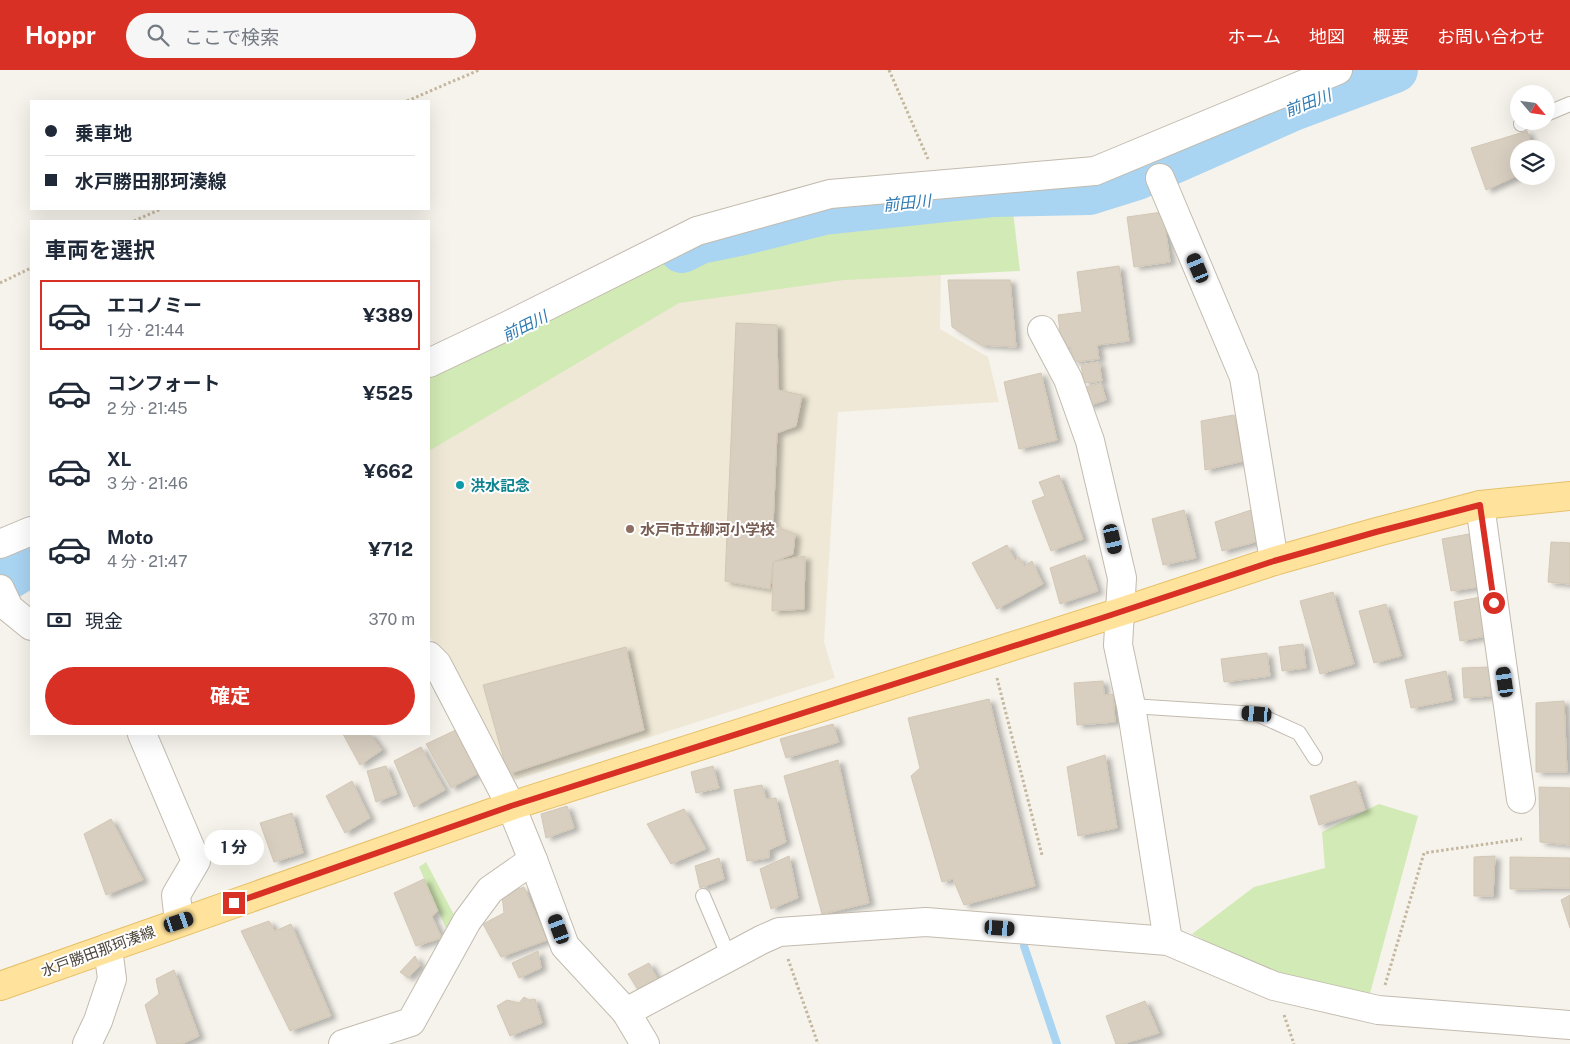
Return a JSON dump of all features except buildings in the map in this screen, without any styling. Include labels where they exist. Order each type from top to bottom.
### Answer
[{"type":"main road","name":"水戸勝田那珂湊線","points":[[0,986],[511,806],[990,654],[1274,561],[1480,505],[1570,496]]},
{"type":"street","points":[[430,363],[518,321],[697,231],[830,194],[1095,171],[1338,70]]},
{"type":"street","points":[[1160,178],[1244,377],[1274,561]]},
{"type":"street","points":[[1042,330],[1068,379],[1090,442],[1122,578],[1118,644],[1131,706],[1168,941]]},
{"type":"street","points":[[1480,505],[1521,799]]},
{"type":"street","points":[[0,544],[30,531]]},
{"type":"street","points":[[3,602],[30,625]]},
{"type":"street","points":[[430,657],[437,664],[511,806],[565,946],[626,1012],[645,1044]]},
{"type":"street","points":[[142,735],[196,861],[176,896],[179,922]]},
{"type":"street","points":[[343,1044],[414,1033],[452,946],[467,921],[490,890],[533,860]]},
{"type":"street","points":[[626,1012],[779,932],[926,922],[1168,941],[1274,986],[1378,1010],[1570,1025]]},
{"type":"street","points":[[87,1044],[98,1021],[112,979],[108,948]]},
{"type":"lane","points":[[1555,110],[1570,104]]},
{"type":"lane","points":[[1131,706],[1257,714],[1299,734],[1315,758]]},
{"type":"lane","points":[[703,896],[729,957]]},
{"type":"path","points":[[409,100],[478,70]]},
{"type":"path","points":[[888,70],[940,185]]},
{"type":"path","points":[[136,220],[159,210]]},
{"type":"path","points":[[0,283],[30,268]]},
{"type":"path","points":[[990,654],[1042,855]]},
{"type":"path","points":[[1378,1010],[1424,853],[1522,839]]},
{"type":"path","points":[[779,932],[818,1044]]},
{"type":"shaded area","name":"水戸市立柳河小学校","points":[[941,267],[940,329],[988,357],[999,402],[838,412],[824,642],[835,678],[512,781],[430,637],[430,422],[732,277]]},
{"type":"green space","points":[[1011,194],[1020,271],[844,280],[679,303],[430,450],[430,376],[700,241]]},
{"type":"green space","points":[[1379,804],[1418,816],[1369,997],[1278,977],[1192,934],[1254,887],[1325,868],[1322,832]]},
{"type":"green space","points":[[426,862],[453,913],[462,919],[448,933],[419,867]]},
{"type":"waterway","name":"前田川","points":[[682,250],[700,241],[824,212],[994,194],[1089,192],[1137,177],[1293,108],[1395,70]]},
{"type":"waterway","name":"前田川","points":[[0,582],[30,564]]},
{"type":"waterway","points":[[1024,946],[1057,1044]]},
{"type":"place","name":"洪水記念","points":[[460,485]]},
{"type":"place","name":"水戸市立柳河小学校","points":[[630,529]]},
{"type":"route","points":[[234,903],[511,806],[1102,618],[1274,561],[1480,505],[1494,603]]}]
